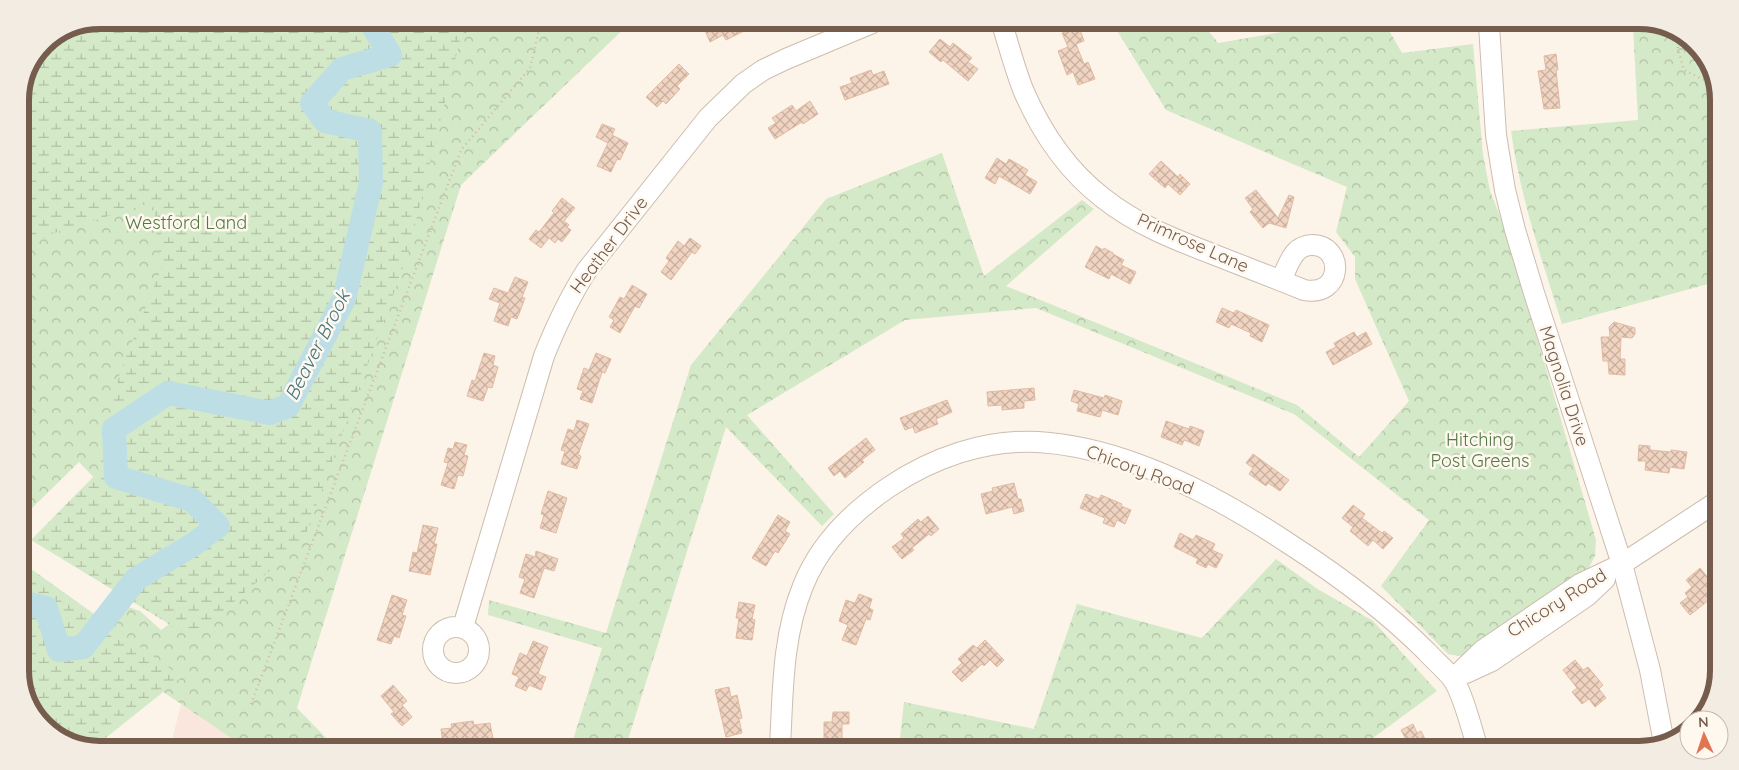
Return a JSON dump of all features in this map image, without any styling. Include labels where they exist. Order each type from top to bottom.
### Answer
[{"type":"street","name":"Heather Drive","points":[[463,627],[544,356],[556,326],[587,270],[708,118],[743,84],[763,70],[858,29]]},
{"type":"street","name":"Primrose Lane","points":[[1004,29],[1024,91],[1032,109],[1060,154],[1104,199],[1143,224],[1187,244],[1282,281]]},
{"type":"street","name":"Magnolia Drive","points":[[1489,29],[1496,135],[1505,190],[1534,293],[1622,564],[1650,670],[1663,737]]},
{"type":"street","name":"Chicory Road","points":[[780,741],[785,667],[794,612],[814,562],[830,540],[849,518],[874,497],[903,478],[942,459],[968,450],[1003,443],[1046,443],[1073,446],[1109,455],[1180,482],[1212,497],[1283,539],[1372,602],[1410,636],[1453,679],[1475,741]]},
{"type":"street","name":"Chicory Road","points":[[1453,679],[1492,661],[1587,596],[1622,564],[1710,506]]},
{"type":"path","points":[[251,704],[461,150],[530,68],[539,29]]},
{"type":"path","points":[[1677,39],[1684,70],[1708,82]]},
{"type":"shaded area","points":[[181,704],[236,741],[172,741]]},
{"type":"green space","name":"Westford Land","points":[[100,29],[624,29],[461,185],[297,708],[329,741],[236,741],[94,645],[126,606],[140,611],[161,630],[168,625],[157,594],[104,488],[79,462],[29,511],[29,95],[34,73],[41,60],[60,41],[86,30]]},
{"type":"green space","name":"Westford Land","points":[[100,29],[469,29],[460,40],[408,254],[303,542],[192,638],[31,540],[98,472],[120,372],[161,269],[153,202],[48,235],[29,249],[29,95],[34,73],[41,60],[60,41],[73,34],[86,30]]},
{"type":"green space","name":"Hitching Post Greens","points":[[1116,29],[1207,29],[1218,43],[1299,29],[1388,29],[1402,53],[1473,44],[1483,155],[1490,191],[1506,231],[1596,540],[1595,556],[1585,575],[1465,657],[1448,654],[1381,586],[1429,520],[1294,414],[1036,308],[905,320],[747,415],[834,514],[822,526],[726,427],[628,741],[573,741],[602,648],[488,615],[489,600],[606,633],[691,365],[826,199],[942,153],[984,276],[1082,200],[1094,209],[1006,286],[1297,405],[1359,457],[1409,401],[1355,279],[1355,257],[1336,232],[1347,187],[1166,110]]},
{"type":"green space","points":[[1633,29],[1653,30],[1675,38],[1696,57],[1701,64],[1709,86],[1710,287],[1708,284],[1562,324],[1526,204],[1511,131],[1638,120]]},
{"type":"green space","points":[[1276,559],[1316,588],[1373,621],[1437,691],[1369,741],[900,741],[904,702],[1034,729],[1077,604],[1202,638]]},
{"type":"green space","points":[[29,567],[182,677],[102,741],[86,740],[73,736],[57,727],[38,706],[30,684]]},
{"type":"building","points":[[704,29],[748,29],[726,40],[723,35],[710,42]]},
{"type":"building","points":[[1080,29],[1084,41],[1076,44],[1084,64],[1088,62],[1095,79],[1078,85],[1073,72],[1067,75],[1058,51],[1068,47],[1062,33]]},
{"type":"building","points":[[940,39],[950,47],[953,43],[972,58],[968,62],[978,69],[968,81],[943,60],[941,62],[929,52]]},
{"type":"building","points":[[1556,54],[1560,108],[1544,109],[1538,71],[1546,70],[1544,56]]},
{"type":"building","points":[[679,64],[689,74],[677,86],[680,89],[666,104],[663,101],[657,107],[646,97]]},
{"type":"building","points":[[871,70],[873,75],[884,71],[889,84],[845,100],[840,87],[852,83],[850,78]]},
{"type":"building","points":[[810,101],[818,114],[775,139],[768,128],[776,123],[772,118],[792,105],[796,111]]},
{"type":"building","points":[[602,124],[615,129],[612,135],[628,143],[620,160],[617,159],[611,172],[597,166],[608,143],[596,137]]},
{"type":"building","points":[[997,158],[1006,164],[1009,159],[1028,170],[1025,175],[1037,182],[1030,194],[999,176],[995,184],[985,178]]},
{"type":"building","points":[[1161,161],[1178,177],[1180,174],[1190,184],[1180,195],[1168,184],[1165,188],[1149,174]]},
{"type":"building","points":[[1256,190],[1278,218],[1289,195],[1294,197],[1286,228],[1269,223],[1263,228],[1250,212],[1253,209],[1245,198]]},
{"type":"building","points":[[562,198],[575,208],[564,221],[571,230],[562,242],[558,239],[555,243],[549,238],[541,248],[529,239],[536,230],[539,232],[554,213],[552,211]]},
{"type":"building","points":[[690,238],[701,246],[695,254],[692,252],[671,280],[661,272],[669,261],[666,258],[678,241],[684,246]]},
{"type":"building","points":[[1096,246],[1103,250],[1104,248],[1124,260],[1121,265],[1136,272],[1130,284],[1111,274],[1109,279],[1085,267]]},
{"type":"building","points":[[515,277],[528,282],[522,297],[525,298],[517,319],[511,317],[508,326],[494,321],[500,303],[489,299],[494,288],[508,293]]},
{"type":"building","points":[[632,285],[647,294],[639,308],[635,306],[620,333],[610,327],[614,320],[609,317],[620,297],[624,299]]},
{"type":"building","points":[[1222,308],[1234,313],[1236,310],[1269,325],[1262,342],[1250,336],[1251,333],[1231,324],[1229,328],[1216,322]]},
{"type":"building","points":[[1614,322],[1635,328],[1635,334],[1632,338],[1621,337],[1620,359],[1625,359],[1625,375],[1609,374],[1608,361],[1603,361],[1601,337],[1610,337],[1609,327]]},
{"type":"building","points":[[1354,332],[1357,337],[1366,332],[1372,344],[1333,365],[1326,352],[1336,347],[1334,343]]},
{"type":"building","points":[[484,353],[495,356],[493,365],[498,367],[492,388],[488,387],[483,401],[467,396],[472,380],[475,381]]},
{"type":"building","points":[[596,353],[611,359],[605,373],[602,372],[592,403],[580,399],[583,391],[577,389],[584,368],[589,370]]},
{"type":"building","points":[[1034,388],[1035,400],[1024,401],[1024,408],[1002,410],[1002,405],[988,406],[987,392]]},
{"type":"building","points":[[1074,390],[1104,398],[1105,395],[1122,401],[1118,415],[1102,410],[1100,417],[1077,411],[1079,404],[1071,401]]},
{"type":"building","points":[[947,400],[952,412],[936,419],[938,424],[915,433],[913,427],[905,430],[900,418]]},
{"type":"building","points":[[577,420],[589,424],[578,455],[581,456],[577,469],[561,464],[565,451],[561,450],[568,429],[574,431]]},
{"type":"building","points":[[1166,421],[1189,429],[1190,426],[1204,431],[1199,446],[1184,440],[1182,445],[1161,437]]},
{"type":"building","points":[[866,438],[875,450],[862,460],[864,462],[845,478],[840,471],[834,476],[828,468]]},
{"type":"building","points":[[455,442],[467,445],[464,455],[468,456],[463,476],[458,475],[454,489],[441,485],[448,463],[444,462],[448,448],[453,449]]},
{"type":"building","points":[[1639,445],[1650,446],[1650,450],[1687,452],[1684,469],[1670,467],[1669,473],[1645,470],[1646,461],[1638,461]]},
{"type":"building","points":[[1253,454],[1289,480],[1280,491],[1268,483],[1266,486],[1249,474],[1253,468],[1246,463]]},
{"type":"building","points":[[1014,483],[1018,499],[1021,499],[1024,511],[1014,514],[1012,507],[986,514],[981,494],[993,491],[992,488]]},
{"type":"building","points":[[548,491],[567,498],[556,533],[540,528],[544,515],[541,514]]},
{"type":"building","points":[[1086,494],[1099,499],[1101,495],[1131,510],[1125,524],[1117,520],[1114,527],[1103,523],[1105,518],[1080,508]]},
{"type":"building","points":[[1353,505],[1365,514],[1362,518],[1382,533],[1384,531],[1393,538],[1383,549],[1373,540],[1368,546],[1350,531],[1353,527],[1342,518]]},
{"type":"building","points":[[778,515],[790,522],[785,531],[790,534],[778,553],[775,551],[766,566],[752,558]]},
{"type":"building","points":[[928,516],[939,529],[931,536],[929,534],[912,548],[914,550],[902,559],[892,547],[904,538],[901,534],[918,519],[921,522]]},
{"type":"building","points":[[423,525],[438,528],[434,544],[437,544],[430,575],[409,571],[413,552],[417,553]]},
{"type":"building","points":[[1180,533],[1193,540],[1196,535],[1215,544],[1212,550],[1223,555],[1216,568],[1208,564],[1206,568],[1196,563],[1198,559],[1174,547]]},
{"type":"building","points":[[536,551],[558,559],[554,571],[544,568],[534,598],[520,593],[525,579],[519,577],[526,554],[535,557]]},
{"type":"building","points":[[1700,568],[1710,580],[1710,599],[1690,615],[1680,603],[1688,597],[1685,593],[1692,587],[1686,580]]},
{"type":"building","points":[[859,594],[872,599],[869,608],[873,610],[870,620],[866,619],[856,645],[842,640],[848,625],[839,621],[846,600],[855,603]]},
{"type":"building","points":[[392,595],[407,600],[402,615],[406,616],[399,638],[394,636],[391,644],[377,640]]},
{"type":"building","points":[[739,602],[755,605],[752,619],[755,620],[752,640],[736,638],[739,618],[736,618]]},
{"type":"building","points":[[985,640],[1004,660],[997,667],[990,660],[984,666],[982,664],[962,682],[952,672],[962,663],[958,659],[973,645],[977,648]]},
{"type":"building","points":[[533,641],[548,647],[538,674],[546,677],[541,690],[529,685],[526,691],[515,686],[519,677],[512,674],[520,653],[527,656]]},
{"type":"building","points":[[1575,660],[1583,670],[1588,667],[1603,685],[1599,689],[1606,698],[1595,707],[1589,699],[1582,704],[1572,692],[1577,688],[1563,670]]},
{"type":"building","points":[[393,685],[407,701],[402,705],[412,717],[402,726],[391,714],[394,712],[381,696]]},
{"type":"building","points":[[729,687],[731,697],[737,695],[742,718],[739,719],[742,733],[726,737],[715,690]]},
{"type":"building","points":[[833,712],[849,712],[849,724],[842,724],[842,741],[824,741],[824,722],[832,722]]},
{"type":"building","points":[[473,721],[474,725],[490,723],[493,739],[479,740],[479,738],[442,741],[441,729],[452,728],[451,724]]},
{"type":"building","points":[[1413,724],[1417,733],[1421,731],[1426,741],[1407,741],[1401,730]]},
{"type":"waterway","name":"Beaver Brook","points":[[29,604],[46,608],[59,650],[83,647],[136,579],[194,544],[218,526],[192,500],[116,477],[114,429],[168,393],[270,413],[288,406],[344,299],[371,183],[370,131],[325,121],[312,103],[342,69],[390,55],[375,29]]}]
